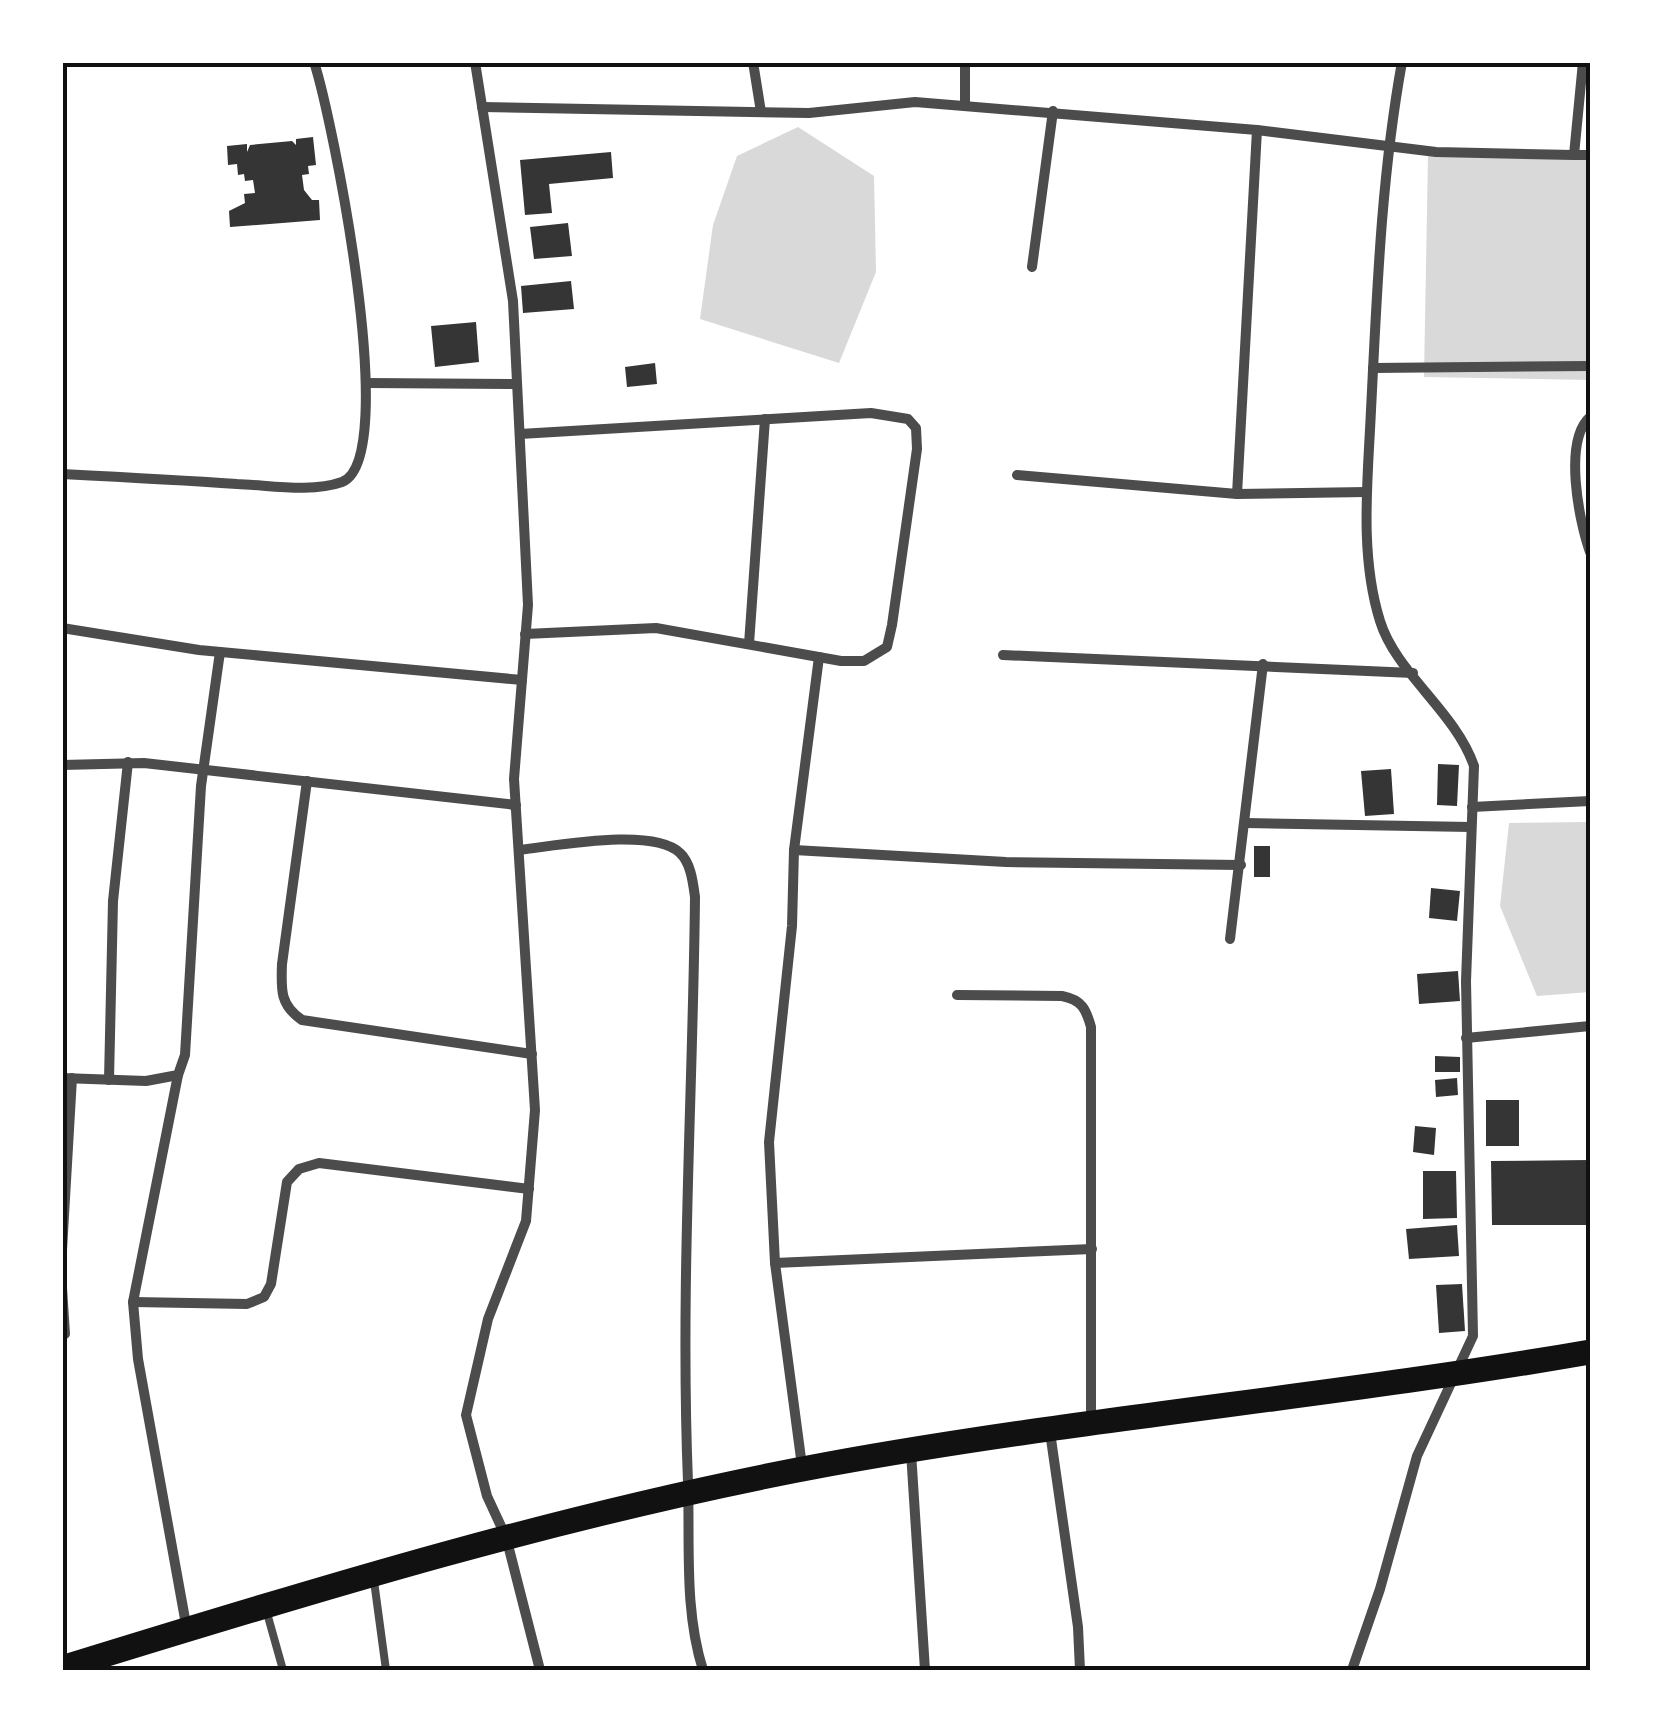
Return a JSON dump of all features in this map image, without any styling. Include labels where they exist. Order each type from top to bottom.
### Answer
[{"type":"main road","points":[[62,1668],[109,1662],[187,1631],[506,1537],[688,1493],[911,1451],[1590,1352]]},
{"type":"street","points":[[62,474],[298,487],[342,482],[355,474],[361,458],[366,382],[336,154],[314,62]]},
{"type":"street","points":[[475,62],[513,301],[525,634],[516,805],[536,1110],[526,1221],[488,1319],[466,1415],[487,1496],[506,1537],[540,1670]]},
{"type":"street","points":[[753,62],[762,112]]},
{"type":"street","points":[[965,62],[965,104]]},
{"type":"street","points":[[1352,1670],[1380,1589],[1417,1456],[1473,1336],[1466,1038],[1474,766],[1464,736],[1412,673],[1380,624],[1366,492],[1387,144],[1402,62]]},
{"type":"street","points":[[1574,155],[1583,62]]},
{"type":"street","points":[[482,108],[809,113],[915,102],[965,104],[1257,130],[1436,152],[1590,155]]},
{"type":"street","points":[[1032,267],[1053,111]]},
{"type":"street","points":[[1238,494],[1257,130]]},
{"type":"street","points":[[1373,368],[1590,366]]},
{"type":"street","points":[[366,382],[517,384]]},
{"type":"street","points":[[520,434],[871,413],[908,419],[916,428],[917,449],[886,647],[864,661],[819,657],[656,628],[525,634]]},
{"type":"street","points":[[1590,416],[1578,439],[1576,496],[1590,552]]},
{"type":"street","points":[[749,644],[766,420]]},
{"type":"street","points":[[1017,475],[1238,494],[1366,492]]},
{"type":"street","points":[[62,628],[220,652],[522,680]]},
{"type":"street","points":[[187,1631],[138,1360],[133,1302],[185,1055],[203,769],[220,652]]},
{"type":"street","points":[[1003,655],[1412,673]]},
{"type":"street","points":[[802,1470],[775,1263],[769,1142],[792,926],[794,850],[819,657]]},
{"type":"street","points":[[1230,939],[1263,664]]},
{"type":"street","points":[[62,766],[128,762],[516,805]]},
{"type":"street","points":[[109,1080],[113,901],[128,762]]},
{"type":"street","points":[[306,781],[282,964],[281,991],[286,1009],[302,1020],[532,1054]]},
{"type":"street","points":[[1472,807],[1590,800]]},
{"type":"street","points":[[1246,824],[1471,826]]},
{"type":"street","points":[[519,850],[614,840],[661,842],[682,854],[692,876],[696,897],[691,1190],[682,1336],[689,1596],[703,1670]]},
{"type":"street","points":[[794,850],[1006,862],[1241,864]]},
{"type":"street","points":[[957,995],[1062,996],[1076,999],[1086,1009],[1091,1027],[1091,1425]]},
{"type":"street","points":[[1466,1038],[1590,1026]]},
{"type":"street","points":[[62,1250],[67,1078],[146,1082],[178,1075]]},
{"type":"street","points":[[133,1302],[247,1304],[264,1298],[271,1284],[287,1182],[299,1169],[319,1163],[528,1189]]},
{"type":"street","points":[[775,1263],[1092,1250]]},
{"type":"street","points":[[62,1288],[64,1334]]},
{"type":"street","points":[[1049,1431],[1078,1626],[1080,1670]]},
{"type":"street","points":[[911,1451],[925,1670]]},
{"type":"lane","points":[[374,1576],[386,1670]]},
{"type":"lane","points":[[266,1608],[282,1670]]},
{"type":"shaded area","points":[[798,127],[874,176],[876,272],[839,363],[700,319],[713,225],[737,156]]},
{"type":"shaded area","points":[[1428,156],[1590,159],[1590,380],[1424,377]]},
{"type":"shaded area","points":[[1590,822],[1590,992],[1537,996],[1500,906],[1509,823]]},
{"type":"building","points":[[313,137],[316,165],[308,166],[309,174],[302,175],[304,190],[312,200],[319,200],[320,220],[230,227],[229,211],[245,203],[244,194],[255,193],[253,180],[245,181],[244,174],[238,175],[237,164],[228,165],[227,146],[247,144],[247,152],[250,145],[292,141],[296,145],[296,139]]},
{"type":"building","points":[[611,152],[613,178],[549,184],[552,213],[525,215],[520,160]]},
{"type":"building","points":[[568,223],[572,256],[534,259],[530,227]]},
{"type":"building","points":[[571,281],[574,309],[523,313],[521,286]]},
{"type":"building","points":[[476,322],[479,362],[435,367],[431,326]]},
{"type":"building","points":[[655,363],[657,384],[627,387],[625,367]]},
{"type":"building","points":[[1438,764],[1459,765],[1457,806],[1437,805]]},
{"type":"building","points":[[1391,769],[1394,814],[1365,816],[1361,771]]},
{"type":"building","points":[[1254,846],[1270,846],[1270,877],[1254,877]]},
{"type":"building","points":[[1431,888],[1460,891],[1457,921],[1429,918]]},
{"type":"building","points":[[1458,971],[1460,1001],[1419,1004],[1417,974]]},
{"type":"building","points":[[1435,1056],[1460,1057],[1460,1072],[1435,1072]]},
{"type":"building","points":[[1457,1078],[1458,1095],[1436,1097],[1435,1080]]},
{"type":"building","points":[[1486,1100],[1519,1100],[1519,1146],[1486,1146]]},
{"type":"building","points":[[1415,1126],[1436,1128],[1434,1155],[1413,1152]]},
{"type":"building","points":[[1590,1160],[1590,1225],[1492,1225],[1491,1161]]},
{"type":"building","points":[[1423,1171],[1456,1171],[1457,1218],[1423,1219]]},
{"type":"building","points":[[1457,1225],[1459,1256],[1409,1259],[1406,1229]]},
{"type":"building","points":[[1462,1284],[1465,1331],[1439,1333],[1436,1285]]}]
